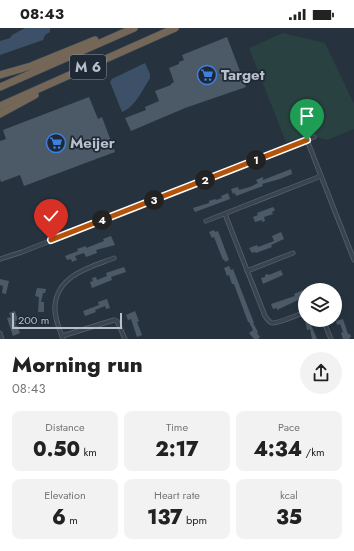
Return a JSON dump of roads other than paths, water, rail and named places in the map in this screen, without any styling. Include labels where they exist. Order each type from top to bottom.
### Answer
[{"type":"highway","points":[[0,75],[31,66],[125,28]]},
{"type":"highway","name":"M 6","points":[[0,87],[134,28]]},
{"type":"highway","points":[[0,114],[29,98],[143,45],[173,29]]},
{"type":"highway","name":"M 6","points":[[0,106],[173,29]]},
{"type":"street","points":[[0,259],[22,252],[314,137]]},
{"type":"street","points":[[307,140],[354,260]]},
{"type":"street","points":[[206,221],[321,176]]},
{"type":"street","points":[[225,214],[268,321],[272,323],[298,315]]},
{"type":"street","points":[[247,271],[293,253]]},
{"type":"street","points":[[114,258],[71,276],[56,297],[54,306],[55,314],[62,337],[114,320],[117,321],[121,327],[125,339]]},
{"type":"street","points":[[326,327],[330,339]]},
{"type":"street","points":[[0,333],[2,339]]},
{"type":"water","points":[[25,28],[50,28],[50,32],[45,35],[43,40],[0,55],[0,41],[10,38],[12,35]]},
{"type":"water","points":[[145,63],[150,74],[150,78],[135,102],[127,110],[122,112],[110,82],[112,79]]},
{"type":"place","name":"Target","points":[[207,75]]},
{"type":"place","name":"Meijer","points":[[56,143]]}]
